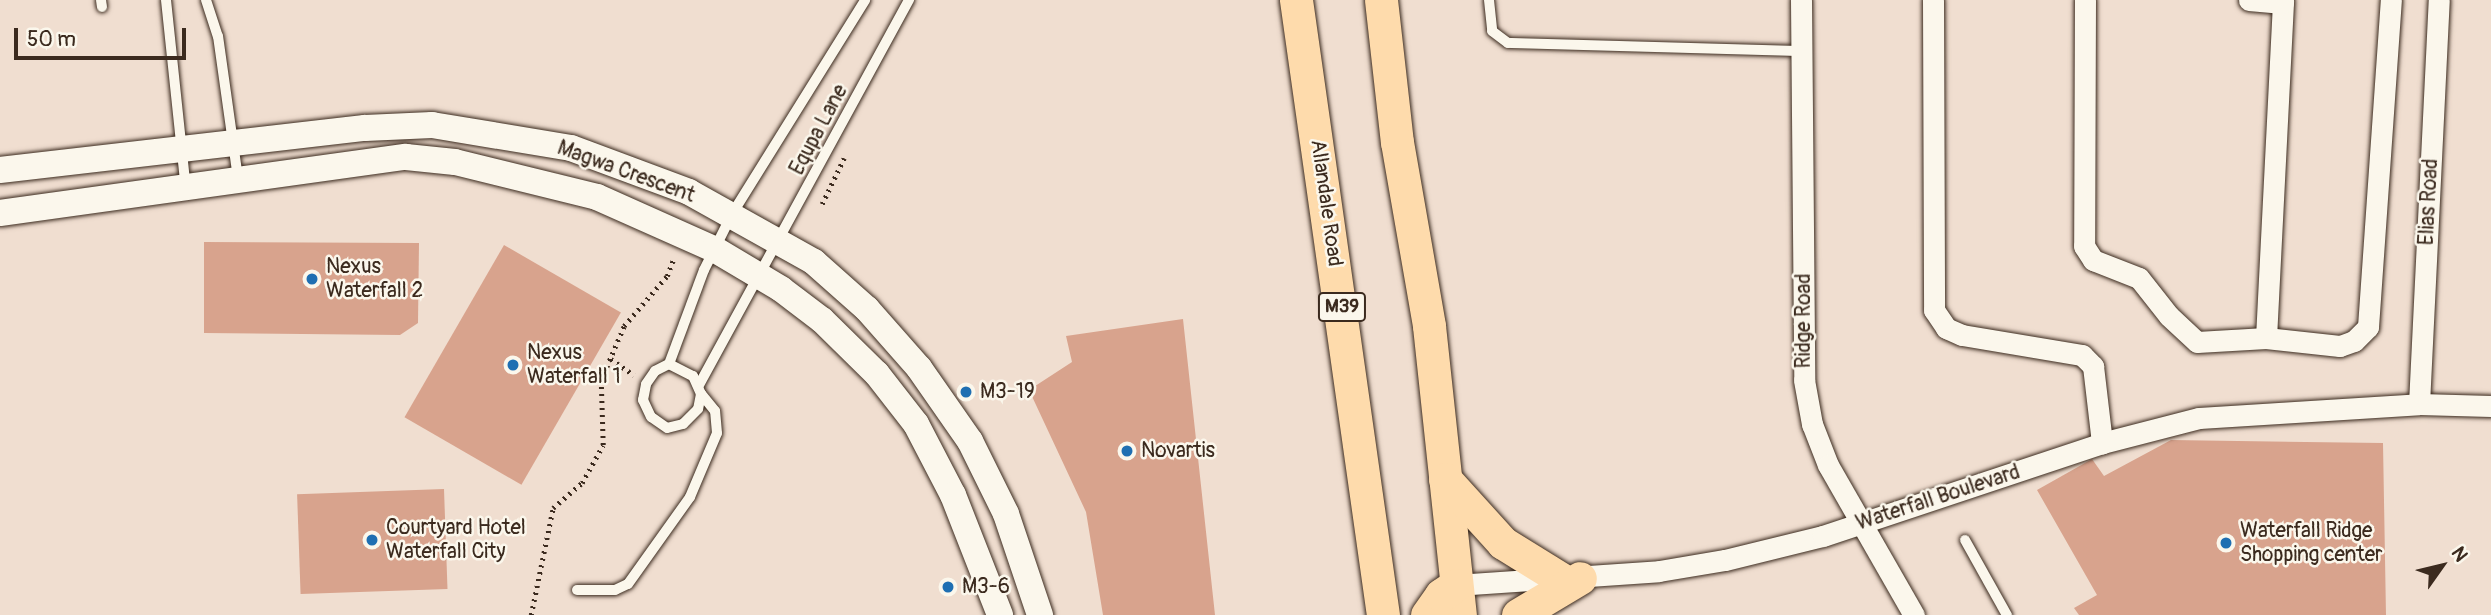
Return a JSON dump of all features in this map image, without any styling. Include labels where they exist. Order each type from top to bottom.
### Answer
[{"type":"main road","name":"Allandale Road","points":[[1296,0],[1383,615]]},
{"type":"main road","points":[[1381,0],[1397,142],[1429,326],[1458,600],[1441,595],[1427,615]]},
{"type":"main road","points":[[1446,479],[1503,543],[1571,578],[1518,615]]},
{"type":"street","name":"Ridge Road","points":[[1801,0],[1804,380],[1812,424],[1828,466],[1914,615]]},
{"type":"street","points":[[1933,0],[1934,310],[1946,328],[1962,335],[2082,355],[2092,366],[2102,443]]},
{"type":"street","points":[[2085,0],[2084,246],[2092,260],[2139,278],[2168,316],[2197,342],[2266,338],[2340,346],[2354,341],[2368,327],[2391,0]]},
{"type":"street","points":[[2249,0],[2283,1],[2266,338]]},
{"type":"street","name":"Elias Road","points":[[2419,404],[2439,0]]},
{"type":"street","name":"Magwa Crescent","points":[[0,170],[378,127],[432,125],[489,131],[570,148],[689,192],[779,242],[832,278],[919,368],[970,441],[1000,502],[1040,615]]},
{"type":"street","name":"Magwa Crescent","points":[[0,212],[186,190],[406,157],[455,162],[597,197],[714,249],[758,276],[822,320],[877,374],[916,424],[953,495],[1000,615]]},
{"type":"street","name":"Waterfall Boulevard","points":[[1458,600],[1571,578],[1725,560],[1863,523],[2102,443],[2199,418],[2419,404],[2491,406]]},
{"type":"lane","points":[[166,0],[186,190]]},
{"type":"lane","points":[[206,0],[218,36],[238,182]]},
{"type":"lane","name":"Equpa Lane","points":[[669,364],[714,249],[732,214],[865,0]]},
{"type":"lane","name":"Equpa Lane","points":[[700,389],[758,276],[779,242],[909,0]]},
{"type":"lane","points":[[1489,0],[1492,31],[1508,43],[1802,51]]},
{"type":"lane","points":[[577,590],[615,590],[628,584],[639,573],[690,497],[717,433],[715,411],[700,389],[684,369],[669,364],[655,371],[646,384],[643,400],[651,417],[667,428],[683,424],[698,410],[700,389]]},
{"type":"lane","points":[[1965,540],[2007,615]]},
{"type":"path","points":[[531,615],[553,508],[582,483],[603,445],[601,380],[624,326],[667,276],[676,254]]},
{"type":"path","points":[[611,359],[646,384]]},
{"type":"building","name":"Nexus Waterfall 2","points":[[204,242],[419,243],[418,323],[400,335],[204,333]]},
{"type":"building","name":"Nexus Waterfall 1","points":[[504,245],[621,312],[521,485],[404,417]]},
{"type":"building","name":"Novartis","points":[[1183,319],[1215,615],[1103,615],[1086,512],[1029,390],[1072,362],[1066,336]]},
{"type":"building","name":"Waterfall Ridge Shopping center","points":[[2171,440],[2383,443],[2386,615],[2079,615],[2074,608],[2097,595],[2037,490],[2092,459],[2104,476]]},
{"type":"building","name":"Courtyard Hotel Waterfall City","points":[[444,489],[447,589],[301,594],[297,494]]},
{"type":"place","name":"Nexus Waterfall 2","points":[[312,279]]},
{"type":"place","name":"Nexus Waterfall 1","points":[[513,365]]},
{"type":"place","name":"M3-19","points":[[966,392]]},
{"type":"place","name":"Novartis","points":[[1127,451]]},
{"type":"place","name":"Courtyard Hotel Waterfall City","points":[[372,540]]},
{"type":"place","name":"Waterfall Ridge Shopping center","points":[[2226,543]]},
{"type":"place","name":"M3-6","points":[[948,587]]}]
